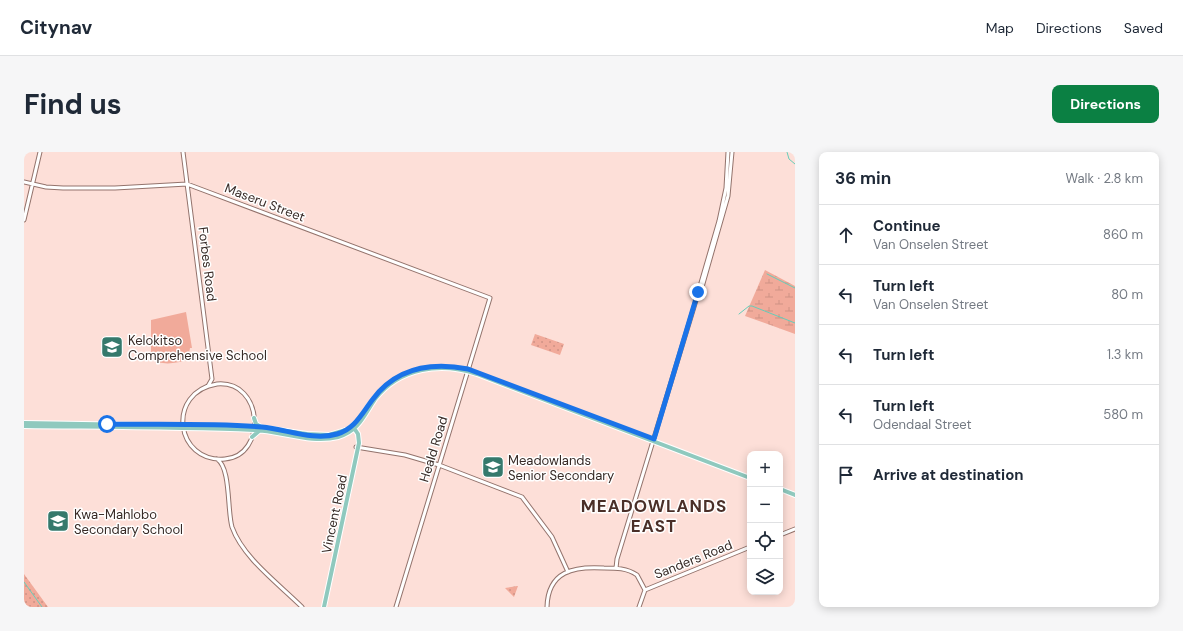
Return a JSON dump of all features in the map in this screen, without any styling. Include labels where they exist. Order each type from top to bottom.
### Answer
[{"type":"main road","points":[[254,418],[256,424],[261,429],[318,439],[335,438],[348,433],[353,428],[380,391],[391,381],[417,368],[436,365],[468,370],[747,476]]},
{"type":"main road","points":[[24,424],[261,429],[329,435],[342,432],[360,424],[381,393],[405,376],[416,371],[435,367],[468,370]]},
{"type":"main road","name":"Vincent Road","points":[[323,607],[357,447],[357,436],[360,424]]},
{"type":"main road","points":[[353,428],[357,436]]},
{"type":"main road","points":[[252,437],[261,429]]},
{"type":"main road","points":[[348,433],[357,436]]},
{"type":"main road","points":[[783,489],[795,494]]},
{"type":"street","points":[[24,220],[40,152]]},
{"type":"street","name":"Forbes Road","points":[[183,152],[212,379]]},
{"type":"street","points":[[616,568],[617,559],[698,292],[724,195],[728,152]]},
{"type":"street","points":[[698,292],[702,287],[722,222],[729,192],[732,152]]},
{"type":"street","name":"Maseru Street","points":[[24,182],[53,188],[107,188],[188,184],[490,298]]},
{"type":"street","name":"Heald Road","points":[[396,607],[490,298]]},
{"type":"street","points":[[208,386],[212,379],[220,384]]},
{"type":"street","points":[[230,458],[217,459],[197,451],[189,443],[183,427],[184,412],[190,400],[198,391],[208,386],[220,384],[235,386],[252,404],[254,418],[252,437],[244,452],[230,458],[225,462],[224,468],[231,524],[243,548],[302,607]]},
{"type":"street","points":[[357,447],[405,455],[439,465],[522,497],[552,537],[568,572]]},
{"type":"street","points":[[217,459],[224,468]]},
{"type":"street","points":[[783,534],[795,529]]},
{"type":"street","name":"Sanders Road","points":[[644,590],[747,548]]},
{"type":"street","points":[[547,607],[550,587],[558,577],[581,567],[616,568],[627,570],[637,575],[644,590],[639,607]]},
{"type":"green space","points":[[765,270],[795,286],[795,334],[745,316]]},
{"type":"green space","points":[[186,312],[192,348],[190,348],[188,360],[163,363],[155,360],[151,357],[151,320]]},
{"type":"green space","points":[[535,334],[564,344],[560,355],[531,345]]},
{"type":"green space","points":[[24,574],[48,607],[24,607]]},
{"type":"green space","points":[[517,586],[514,597],[505,588]]},
{"type":"waterway","points":[[787,152],[789,159],[795,164]]},
{"type":"waterway","points":[[767,274],[795,288]]},
{"type":"waterway","points":[[739,314],[749,306],[752,306],[795,323]]},
{"type":"waterway","points":[[24,582],[42,607]]},
{"type":"place","name":"Kelokitso Comprehensive School","points":[[112,347]]},
{"type":"place","name":"Meadowlands Senior Secondary","points":[[493,467]]},
{"type":"place","name":"Kwa-Mahlobo Secondary School","points":[[58,521]]},
{"type":"district","name":"MEADOWLANDS EAST","points":[[654,516]]},
{"type":"route","points":[[107,424],[262,427],[307,434],[333,435],[349,429],[360,419],[376,395],[391,381],[417,368],[444,365],[468,369],[654,439],[698,292]]}]
